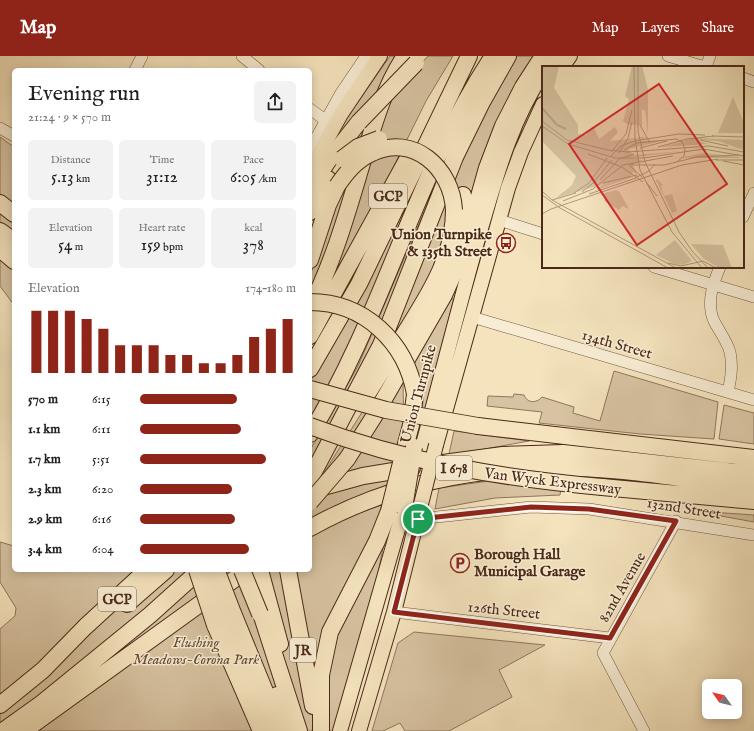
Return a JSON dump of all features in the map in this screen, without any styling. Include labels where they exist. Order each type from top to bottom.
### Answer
[{"type":"highway","name":"GCP","points":[[312,332],[384,203],[434,108],[468,56]]},
{"type":"highway","points":[[312,366],[359,284],[468,56]]},
{"type":"highway","name":"GCP","points":[[312,430],[356,347],[445,142],[462,108],[493,56]]},
{"type":"highway","points":[[314,473],[381,345],[455,157],[482,102],[508,56]]},
{"type":"highway","points":[[312,500],[347,459],[428,325],[450,282],[464,250],[488,168],[503,126],[523,87],[543,56]]},
{"type":"highway","points":[[312,186],[328,161],[359,122],[415,58]]},
{"type":"highway","points":[[312,304],[332,260],[380,105],[392,79],[415,58]]},
{"type":"highway","points":[[312,208],[328,178],[342,159],[358,147],[380,139],[397,138],[413,141],[433,150],[445,160],[458,179],[463,195],[465,213],[463,232],[450,282]]},
{"type":"highway","points":[[312,254],[328,205],[337,186],[354,165],[366,156],[380,150],[404,149],[423,155],[439,168],[450,186],[454,210],[451,243],[435,284],[348,426],[314,473]]},
{"type":"highway","points":[[0,200],[12,207]]},
{"type":"highway","points":[[0,204],[12,213]]},
{"type":"highway","points":[[0,231],[12,240]]},
{"type":"highway","points":[[0,249],[12,258]]},
{"type":"highway","points":[[312,302],[336,304],[351,309],[382,329],[401,354],[411,377],[415,394],[418,448],[397,510],[377,541],[330,632],[321,675],[321,731]]},
{"type":"highway","points":[[312,390],[386,410],[478,426],[754,458]]},
{"type":"highway","points":[[397,510],[402,459],[411,424],[415,394]]},
{"type":"highway","name":"Van Wyck Expressway","points":[[312,427],[379,450],[442,466],[509,477],[754,501]]},
{"type":"highway","points":[[312,489],[376,473],[521,454],[592,455],[754,474]]},
{"type":"highway","points":[[312,527],[360,503],[404,487],[454,477],[502,471],[580,468],[754,488]]},
{"type":"highway","points":[[85,627],[100,606],[135,572]]},
{"type":"highway","name":"GCP","points":[[0,705],[44,670],[85,627],[145,572]]},
{"type":"highway","points":[[44,670],[92,635],[164,572]]},
{"type":"highway","name":"GCP","points":[[3,731],[68,682],[163,604],[197,572]]},
{"type":"highway","points":[[201,572],[242,616],[300,731]]},
{"type":"highway","points":[[68,682],[152,628],[226,572]]},
{"type":"highway","points":[[233,572],[261,731]]},
{"type":"highway","points":[[242,572],[242,616],[280,705],[282,731]]},
{"type":"highway","points":[[24,731],[244,572]]},
{"type":"highway","points":[[242,616],[247,572]]},
{"type":"highway","points":[[242,616],[259,572]]},
{"type":"highway","name":"JR","points":[[288,572],[313,701],[316,731]]},
{"type":"main road","points":[[312,166],[341,114],[380,56]]},
{"type":"main road","points":[[550,66],[562,62]]},
{"type":"main road","name":"Union Turnpike","points":[[418,448],[505,147],[524,105],[542,74]]},
{"type":"main road","points":[[505,147],[527,109],[542,89]]},
{"type":"main road","name":"Union Turnpike","points":[[359,731],[394,612],[436,446],[499,220],[518,158],[542,106]]},
{"type":"main road","points":[[340,731],[370,628],[397,510]]},
{"type":"main road","points":[[210,572],[242,616]]},
{"type":"main road","points":[[218,572],[242,616],[270,731]]},
{"type":"main road","points":[[351,731],[366,661],[370,628]]},
{"type":"street","points":[[136,68],[142,56]]},
{"type":"street","points":[[312,145],[325,120],[366,56]]},
{"type":"street","points":[[668,56],[702,66]]},
{"type":"street","points":[[705,66],[710,56]]},
{"type":"street","points":[[246,61],[256,68]]},
{"type":"street","points":[[744,78],[754,82]]},
{"type":"street","points":[[312,110],[325,120]]},
{"type":"street","points":[[0,128],[12,135]]},
{"type":"street","points":[[744,215],[754,193]]},
{"type":"street","points":[[499,220],[542,234]]},
{"type":"street","points":[[657,268],[754,297]]},
{"type":"street","points":[[720,268],[712,284],[710,300],[713,320],[730,350],[732,363],[728,392]]},
{"type":"street","name":"134th Street","points":[[472,317],[754,400]]},
{"type":"street","name":"132nd Street","points":[[418,519],[531,507],[589,509],[676,521],[754,535]]},
{"type":"street","name":"82nd Avenue","points":[[644,731],[603,653],[676,521]]},
{"type":"street","name":"126th Street","points":[[394,612],[610,638]]},
{"type":"green space","points":[[390,56],[400,56],[329,254],[312,292],[312,270],[328,222],[346,149],[336,133]]},
{"type":"green space","points":[[428,56],[453,56],[426,101],[391,172],[322,298],[381,115],[406,63],[419,66]]},
{"type":"green space","points":[[517,56],[538,56],[472,198],[469,190],[440,261],[399,333],[395,330],[463,151]]},
{"type":"green space","points":[[0,137],[12,146],[12,302],[0,286]]},
{"type":"green space","points":[[420,170],[423,172],[371,297],[342,359],[312,415],[312,379],[366,287]]},
{"type":"green space","points":[[431,196],[434,198],[383,326],[312,460],[312,446],[358,366]]},
{"type":"green space","points":[[451,299],[454,299],[422,421],[423,397],[419,375],[403,384],[404,434],[397,462],[342,473]]},
{"type":"green space","points":[[401,350],[404,354],[343,457],[322,476]]},
{"type":"green space","points":[[614,371],[718,402],[714,439],[640,434],[539,423],[542,412],[487,406],[488,396],[513,397],[514,394],[524,395],[527,400],[532,402],[537,401],[542,397],[574,407],[573,413],[600,421]]},
{"type":"green space","points":[[724,405],[754,413],[754,444],[719,439]]},
{"type":"green space","points":[[454,431],[529,441],[452,455],[449,454]]},
{"type":"green space","points":[[532,475],[563,475],[560,495],[495,498],[435,509],[439,488]]},
{"type":"green space","name":"Flushing Meadows-Corona Park","points":[[312,476],[350,487],[390,478],[390,485],[364,511],[387,503],[325,657],[312,731],[0,731],[0,629],[15,616],[16,608],[0,582],[0,542],[12,545],[12,572],[312,572]]},
{"type":"green space","points":[[710,512],[754,515],[754,522],[710,514]]},
{"type":"green space","points":[[386,533],[375,588],[335,731],[328,731],[326,690],[338,629]]},
{"type":"green space","points":[[414,632],[545,645],[499,670],[512,697],[449,731],[405,731],[400,723],[383,731],[372,731],[398,643]]},
{"type":"place","name":"Union Turnpike & 135th Street","points":[[506,243]]},
{"type":"place","name":"Borough Hall Municipal Garage","points":[[460,563]]},
{"type":"route","points":[[531,507],[589,509],[676,521],[610,638],[394,612],[418,519],[505,508],[531,507]]}]
